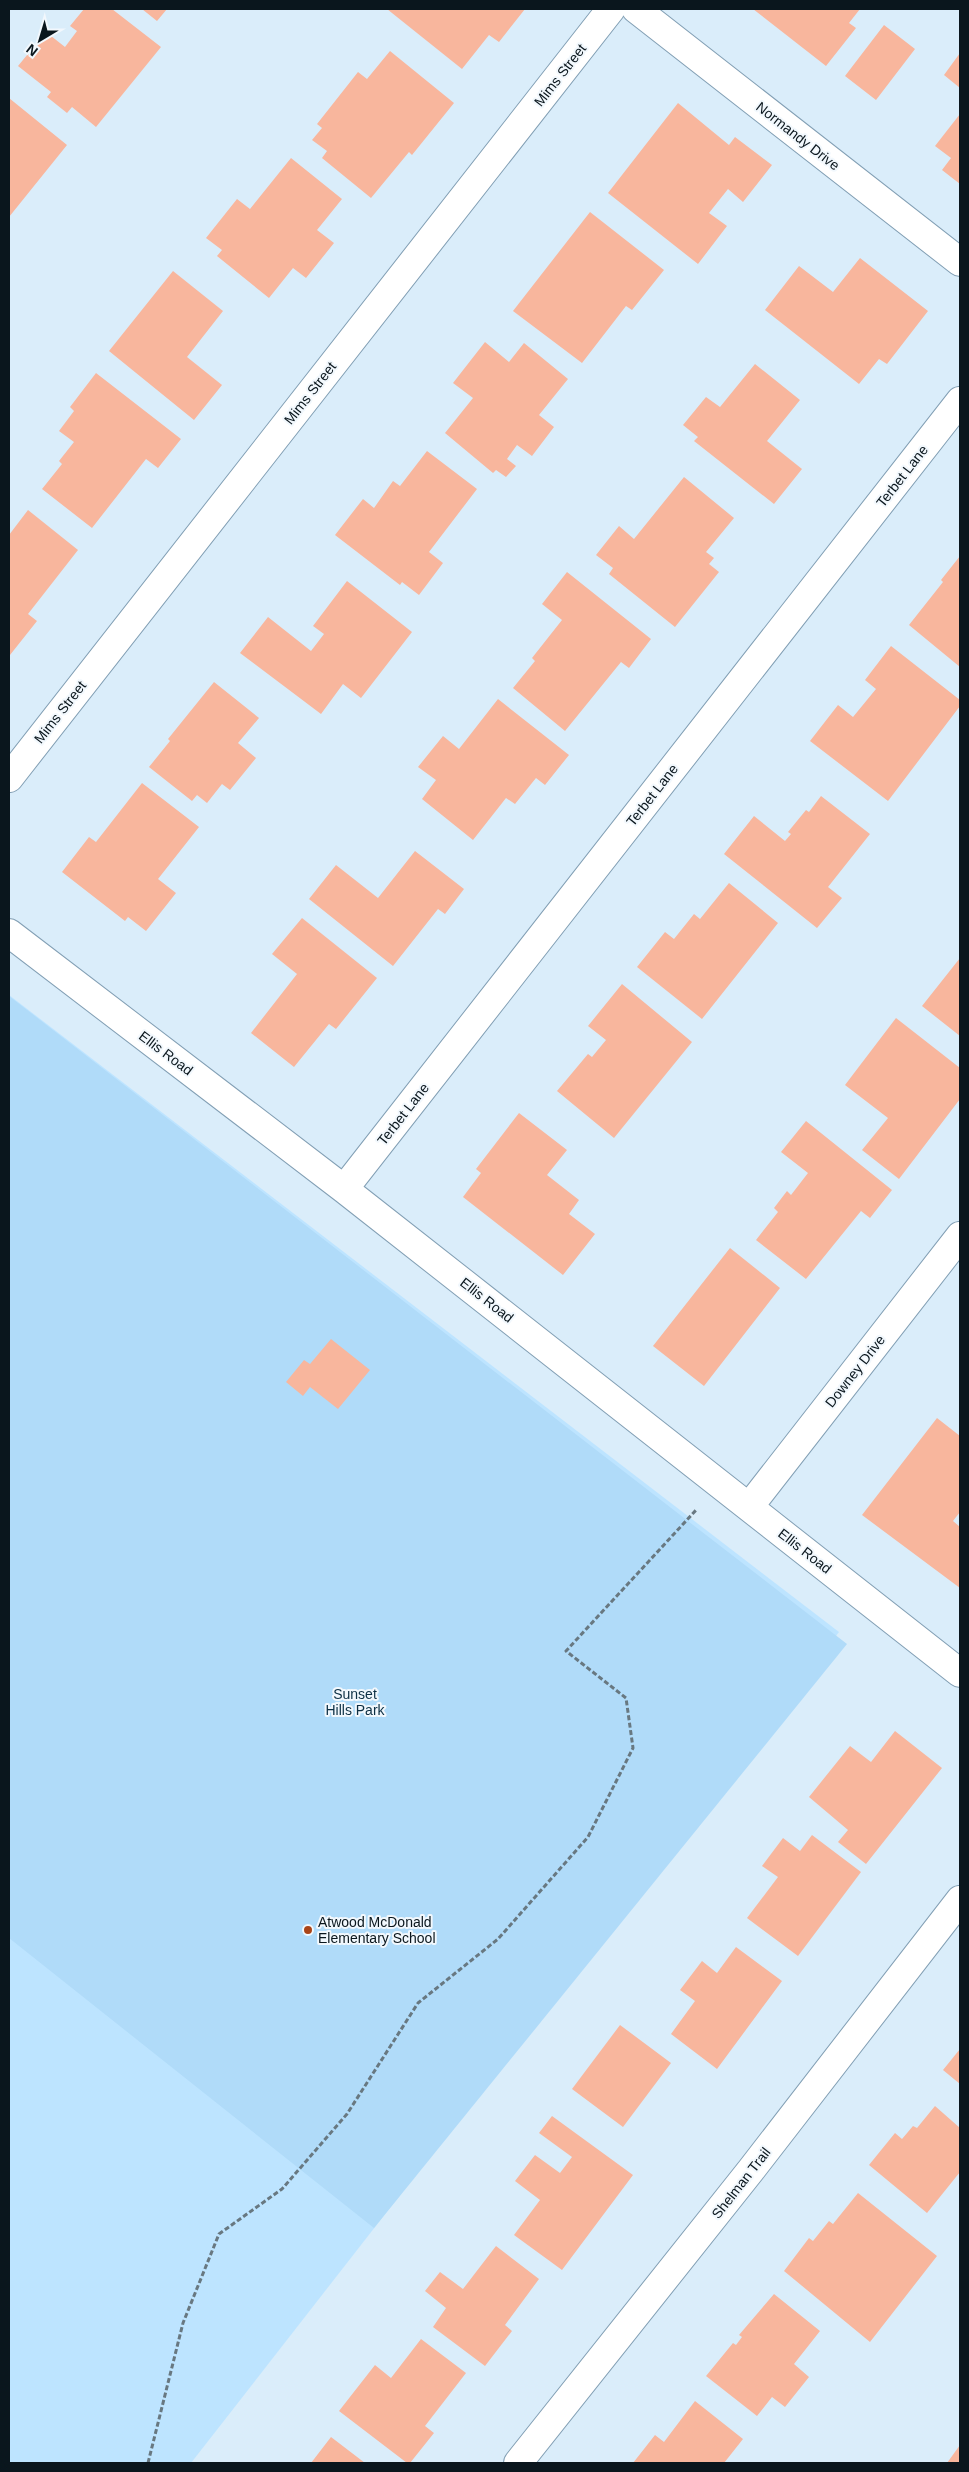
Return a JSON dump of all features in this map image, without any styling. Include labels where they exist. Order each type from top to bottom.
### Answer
[{"type":"street","name":"Mims Street","points":[[9,778],[612,9]]},
{"type":"street","name":"Normandy Drive","points":[[636,9],[960,262]]},
{"type":"street","name":"Terbet Lane","points":[[344,1189],[960,401]]},
{"type":"street","name":"Ellis Road","points":[[9,933],[344,1189],[960,1673]]},
{"type":"street","name":"Downey Drive","points":[[749,1507],[960,1236]]},
{"type":"street","name":"Shelman Trail","points":[[518,2463],[751,2170],[960,1900]]},
{"type":"path","points":[[148,2463],[183,2323],[219,2234],[282,2189],[347,2114],[418,2003],[498,1939],[588,1837],[633,1748],[626,1698],[566,1651],[699,1507]]},
{"type":"shaded area","name":"Sunset Hills Park","points":[[9,995],[839,1632],[191,2463],[9,2463]]},
{"type":"green space","name":"Sunset Hills Park","points":[[9,996],[847,1644],[374,2228],[9,1938]]},
{"type":"building","points":[[84,9],[112,9],[161,47],[96,127],[72,107],[67,113],[47,97],[51,92],[18,66],[46,32],[65,47],[77,31],[70,26]]},
{"type":"building","points":[[142,9],[167,9],[157,21]]},
{"type":"building","points":[[387,9],[525,9],[499,42],[489,35],[462,69]]},
{"type":"building","points":[[753,9],[860,9],[849,23],[856,28],[826,66]]},
{"type":"building","points":[[884,25],[915,49],[876,100],[845,76]]},
{"type":"building","points":[[390,51],[454,103],[412,155],[409,152],[371,198],[322,158],[327,151],[312,140],[322,128],[317,124],[358,72],[367,79]]},
{"type":"building","points":[[960,53],[960,88],[944,75]]},
{"type":"building","points":[[9,98],[67,145],[9,217]]},
{"type":"building","points":[[678,103],[729,145],[735,137],[772,165],[743,202],[728,189],[709,213],[727,226],[698,264],[608,193]]},
{"type":"building","points":[[960,114],[960,184],[942,170],[951,158],[935,146]]},
{"type":"building","points":[[291,158],[342,199],[317,230],[334,243],[306,278],[293,268],[269,298],[217,256],[222,250],[206,238],[237,199],[250,209]]},
{"type":"building","points":[[590,212],[664,270],[632,310],[626,306],[582,363],[513,311]]},
{"type":"building","points":[[860,258],[928,311],[887,364],[879,359],[859,384],[765,310],[799,266],[833,292]]},
{"type":"building","points":[[173,271],[223,311],[187,357],[222,385],[194,420],[109,351]]},
{"type":"building","points":[[485,342],[509,362],[524,343],[568,379],[539,415],[554,427],[532,456],[517,445],[507,459],[516,466],[506,477],[496,470],[493,473],[445,433],[473,398],[453,383]]},
{"type":"building","points":[[755,364],[800,400],[767,441],[802,469],[774,504],[694,441],[698,437],[683,425],[706,397],[720,407]]},
{"type":"building","points":[[96,373],[181,439],[158,468],[146,459],[92,528],[42,489],[62,464],[59,461],[74,442],[59,431],[74,411],[70,407]]},
{"type":"building","points":[[427,451],[477,489],[429,552],[443,563],[419,595],[402,582],[400,585],[335,535],[363,499],[374,508],[393,481],[400,486]]},
{"type":"building","points":[[684,477],[734,518],[706,552],[714,558],[709,564],[719,572],[675,627],[609,574],[613,568],[596,555],[619,526],[634,539]]},
{"type":"building","points":[[28,510],[78,550],[28,614],[37,621],[10,655],[9,535]]},
{"type":"building","points":[[960,556],[960,667],[909,625],[943,582],[941,580]]},
{"type":"building","points":[[567,572],[651,639],[629,668],[621,662],[565,731],[513,688],[535,661],[532,658],[562,620],[542,604]]},
{"type":"building","points":[[347,581],[412,632],[361,698],[343,684],[321,714],[240,653],[268,617],[311,651],[324,634],[313,626]]},
{"type":"building","points":[[891,646],[960,700],[960,706],[888,801],[810,741],[838,705],[853,717],[876,689],[865,680]]},
{"type":"building","points":[[214,682],[259,718],[238,743],[256,758],[230,790],[222,784],[207,803],[197,795],[192,801],[149,767],[170,741],[168,739]]},
{"type":"building","points":[[498,699],[569,755],[545,785],[536,778],[515,804],[506,798],[473,840],[422,799],[436,780],[418,767],[443,736],[459,749]]},
{"type":"building","points":[[142,783],[199,827],[158,879],[176,893],[146,931],[128,917],[125,921],[62,872],[89,837],[96,842]]},
{"type":"building","points":[[821,796],[870,834],[828,887],[842,898],[817,928],[724,854],[754,816],[785,841],[791,834],[788,832],[806,810],[809,812]]},
{"type":"building","points":[[415,851],[464,889],[445,914],[438,909],[393,966],[309,899],[336,865],[378,898]]},
{"type":"building","points":[[729,883],[778,923],[702,1019],[637,967],[665,932],[674,939],[694,914],[700,919]]},
{"type":"building","points":[[302,918],[377,978],[336,1029],[329,1024],[294,1067],[251,1033],[297,974],[272,954]]},
{"type":"building","points":[[960,958],[960,1036],[922,1006]]},
{"type":"building","points":[[622,984],[692,1042],[614,1138],[557,1091],[588,1054],[592,1057],[606,1040],[588,1026]]},
{"type":"building","points":[[896,1018],[960,1068],[960,1099],[899,1179],[862,1150],[888,1118],[845,1085]]},
{"type":"building","points":[[519,1113],[567,1150],[547,1175],[579,1200],[569,1214],[595,1234],[563,1275],[463,1197],[481,1173],[476,1169]]},
{"type":"building","points":[[806,1121],[892,1190],[870,1218],[861,1211],[806,1279],[756,1240],[778,1212],[774,1208],[787,1191],[791,1195],[808,1173],[781,1152]]},
{"type":"building","points":[[730,1248],[780,1288],[704,1386],[653,1346]]},
{"type":"building","points":[[331,1339],[370,1370],[338,1409],[310,1387],[303,1396],[286,1382],[304,1360],[310,1364]]},
{"type":"building","points":[[937,1418],[960,1436],[960,1512],[953,1521],[960,1527],[960,1588],[862,1515]]},
{"type":"building","points":[[895,1731],[942,1768],[866,1864],[838,1842],[848,1830],[809,1797],[850,1746],[871,1762]]},
{"type":"building","points":[[812,1835],[861,1872],[798,1956],[747,1918],[778,1877],[762,1866],[783,1838],[800,1851]]},
{"type":"building","points":[[736,1947],[782,1981],[717,2069],[671,2034],[695,2001],[680,1990],[702,1961],[717,1973]]},
{"type":"building","points":[[620,2025],[671,2063],[623,2127],[572,2089]]},
{"type":"building","points":[[960,2049],[960,2084],[943,2070]]},
{"type":"building","points":[[935,2106],[960,2128],[960,2172],[927,2213],[869,2165],[895,2133],[902,2139],[913,2126],[917,2128]]},
{"type":"building","points":[[552,2116],[633,2175],[562,2270],[514,2235],[540,2200],[515,2181],[535,2155],[560,2173],[572,2157],[539,2133]]},
{"type":"building","points":[[858,2193],[937,2256],[870,2342],[784,2271],[809,2238],[813,2241],[829,2221],[833,2224]]},
{"type":"building","points":[[496,2246],[539,2279],[505,2325],[512,2331],[485,2366],[433,2327],[446,2308],[425,2291],[440,2272],[463,2289]]},
{"type":"building","points":[[774,2294],[820,2331],[794,2364],[809,2377],[785,2407],[772,2397],[757,2416],[706,2376],[733,2343],[736,2345],[742,2337],[739,2335]]},
{"type":"building","points":[[421,2339],[466,2373],[425,2426],[434,2433],[410,2463],[407,2463],[339,2411],[375,2365],[391,2378]]},
{"type":"building","points":[[695,2401],[743,2439],[724,2463],[633,2463],[655,2435],[664,2442]]},
{"type":"building","points":[[331,2437],[365,2463],[311,2463]]},
{"type":"building","points":[[960,2445],[960,2463],[947,2463]]},
{"type":"place","name":"Atwood McDonald Elementary School","points":[[308,1930]]}]
